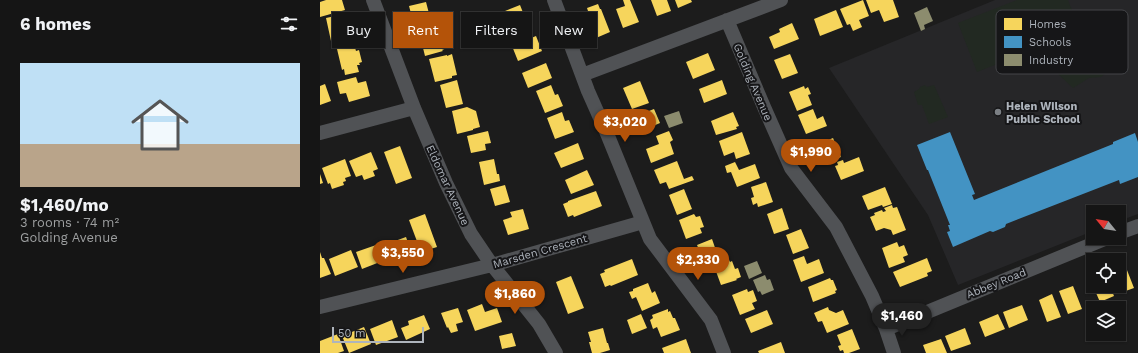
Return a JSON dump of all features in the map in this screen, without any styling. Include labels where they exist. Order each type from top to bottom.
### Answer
[{"type":"street","name":"Eldomar Avenue","points":[[374,0],[414,108],[446,183],[471,234],[492,265],[539,324],[556,353]]},
{"type":"street","points":[[554,0],[588,91],[650,239],[711,320],[724,353]]},
{"type":"street","points":[[582,75],[781,0]]},
{"type":"street","name":"Golding Avenue","points":[[727,20],[791,168],[836,227],[872,296],[894,353]]},
{"type":"street","points":[[320,133],[414,108]]},
{"type":"street","name":"Marsden Crescent","points":[[320,308],[492,265],[643,222]]},
{"type":"street","points":[[1126,230],[1138,226]]},
{"type":"street","name":"Abbey Road","points":[[886,329],[1091,245]]},
{"type":"shaded area","name":"Helen Wilson Public School","points":[[995,0],[1138,0],[1138,214],[1126,218],[1126,205],[1086,205],[1086,234],[958,285],[928,215],[829,68]]},
{"type":"shaded area","points":[[1017,0],[1068,0],[1072,10],[996,10],[996,64],[977,72],[958,23]]},
{"type":"shaded area","points":[[1058,74],[1104,74],[1101,77],[1089,78],[1073,88]]},
{"type":"shaded area","points":[[925,85],[927,87],[934,85],[948,117],[929,124],[922,105],[918,105],[914,92]]},
{"type":"building: Homes","points":[[326,0],[342,0],[345,10],[332,12],[332,14],[320,17],[320,2]]},
{"type":"building: Homes","points":[[623,0],[630,0],[639,22],[623,28],[616,9],[625,6]]},
{"type":"building: Homes","points":[[651,0],[667,0],[671,11],[657,16]]},
{"type":"building: Homes","points":[[675,0],[691,0],[692,2],[678,8]]},
{"type":"building: Homes","points":[[863,0],[869,16],[859,20],[862,27],[853,31],[850,24],[847,25],[840,9]]},
{"type":"building: Homes","points":[[866,0],[893,0],[899,17],[884,22],[879,10],[871,13]]},
{"type":"building: Homes","points":[[426,2],[429,12],[411,12],[409,6]]},
{"type":"building: Homes","points":[[598,4],[610,32],[597,38],[597,12],[588,12],[587,8]]},
{"type":"building: Homes","points":[[520,5],[523,12],[505,12]]},
{"type":"building: Homes","points":[[836,10],[843,27],[820,36],[814,19]]},
{"type":"building: Homes","points":[[332,17],[332,41],[331,41],[326,18]]},
{"type":"building: Homes","points":[[792,23],[799,39],[774,49],[769,37],[780,32],[779,29]]},
{"type":"building: Homes","points":[[536,36],[542,51],[518,61],[513,48],[532,48],[532,38]]},
{"type":"building: Homes","points":[[355,48],[356,51],[359,50],[362,62],[359,63],[360,65],[357,65],[359,72],[345,75],[344,69],[342,70],[337,49]]},
{"type":"building: Homes","points":[[423,48],[447,48],[442,50],[443,51],[425,56]]},
{"type":"building: Homes","points":[[708,53],[715,70],[693,79],[686,62]]},
{"type":"building: Homes","points":[[452,54],[457,75],[452,76],[452,78],[435,82],[429,59]]},
{"type":"building: Homes","points":[[790,54],[798,73],[782,79],[774,60]]},
{"type":"building: Homes","points":[[546,63],[552,78],[528,88],[522,73]]},
{"type":"building: Homes","points":[[356,77],[358,83],[366,81],[370,96],[349,102],[346,93],[340,94],[337,82]]},
{"type":"building: Homes","points":[[457,80],[463,104],[446,108],[440,85]]},
{"type":"building: Homes","points":[[722,80],[727,94],[704,103],[699,89]]},
{"type":"building: Homes","points":[[640,81],[649,103],[632,109],[623,88]]},
{"type":"building: Homes","points":[[325,84],[331,101],[320,105],[320,86]]},
{"type":"building: Homes","points":[[551,85],[555,95],[558,94],[563,106],[545,113],[536,91]]},
{"type":"building: Homes","points":[[804,86],[805,89],[808,87],[811,94],[808,95],[812,105],[797,111],[789,92]]},
{"type":"building: Homes","points":[[467,107],[476,111],[480,127],[457,134],[452,111]]},
{"type":"building: Homes","points":[[654,109],[660,123],[637,133],[631,118]]},
{"type":"building: Homes","points":[[813,109],[817,119],[823,116],[827,126],[806,134],[798,115]]},
{"type":"building: Homes","points":[[562,112],[565,121],[569,120],[574,132],[555,139],[547,118]]},
{"type":"building: Homes","points":[[733,112],[739,126],[736,127],[737,129],[716,135],[711,121]]},
{"type":"building: Homes","points":[[488,131],[491,143],[485,144],[486,150],[471,153],[467,136]]},
{"type":"building: Homes","points":[[669,131],[673,140],[670,142],[674,154],[651,163],[646,149],[659,144],[656,136]]},
{"type":"building: Homes","points":[[742,132],[750,154],[736,159],[734,152],[724,156],[719,141]]},
{"type":"building: Homes","points":[[833,138],[841,157],[826,163],[818,144]]},
{"type":"building: Homes","points":[[578,143],[584,159],[561,168],[554,153]]},
{"type":"building: Homes","points":[[400,146],[412,178],[396,184],[384,152]]},
{"type":"building: Homes","points":[[371,152],[378,169],[373,171],[375,176],[364,180],[362,175],[356,177],[349,161]]},
{"type":"building: Homes","points":[[859,157],[864,171],[841,180],[835,166],[838,165],[837,162],[843,160],[844,163]]},
{"type":"building: Homes","points":[[345,159],[351,176],[345,178],[346,181],[343,182],[344,185],[332,189],[330,183],[328,184],[322,168]]},
{"type":"building: Homes","points":[[494,159],[500,181],[484,185],[479,162]]},
{"type":"building: Homes","points":[[677,161],[684,179],[692,176],[694,180],[669,189],[666,182],[660,184],[654,170]]},
{"type":"building: Homes","points":[[735,162],[739,170],[755,164],[760,178],[737,187],[731,172],[727,173],[725,166]]},
{"type":"building: Homes","points":[[587,170],[594,185],[571,194],[565,180]]},
{"type":"building: Homes","points":[[320,174],[323,183],[320,184]]},
{"type":"building: Homes","points":[[766,182],[773,202],[758,207],[757,203],[753,205],[751,198],[754,197],[751,187]]},
{"type":"building: Homes","points":[[505,185],[510,202],[495,206],[490,189]]},
{"type":"building: Homes","points":[[885,187],[892,204],[883,207],[882,205],[868,210],[862,196]]},
{"type":"building: Homes","points":[[684,189],[692,209],[677,215],[669,195]]},
{"type":"building: Homes","points":[[596,191],[602,206],[574,217],[573,215],[568,217],[563,204]]},
{"type":"building: Homes","points":[[892,205],[893,208],[897,207],[906,230],[893,235],[891,230],[884,228],[876,231],[870,217],[875,215],[874,213],[882,210],[883,212],[886,211],[884,208]]},
{"type":"building: Homes","points":[[782,208],[789,229],[774,234],[767,214]]},
{"type":"building: Homes","points":[[523,209],[529,229],[508,235],[503,220],[512,217],[510,212]]},
{"type":"building: Homes","points":[[425,214],[437,247],[421,252],[409,220]]},
{"type":"building: Homes","points":[[694,214],[696,217],[700,216],[704,227],[700,228],[702,233],[686,239],[679,220]]},
{"type":"building: Homes","points":[[801,229],[809,248],[793,254],[786,235]]},
{"type":"building: Homes","points":[[406,237],[412,254],[390,262],[384,245]]},
{"type":"building: Homes","points":[[712,239],[719,259],[705,265],[697,245]]},
{"type":"building: Homes","points":[[897,242],[899,247],[904,245],[908,255],[903,257],[905,262],[889,268],[882,248]]},
{"type":"building: Homes","points":[[379,244],[385,260],[362,269],[356,252]]},
{"type":"building: Homes","points":[[351,250],[358,267],[335,276],[329,259]]},
{"type":"building: Homes","points":[[320,252],[331,274],[320,278]]},
{"type":"building: Homes","points":[[804,256],[807,264],[819,259],[824,273],[801,282],[793,260]]},
{"type":"building: Homes","points":[[927,258],[932,271],[927,273],[928,276],[900,287],[893,272]]},
{"type":"building: Homes","points":[[632,259],[638,275],[605,287],[600,274],[605,272],[604,270]]},
{"type":"building: Homes","points":[[729,260],[730,262],[732,261],[735,269],[738,268],[741,277],[736,279],[737,280],[721,285],[714,266]]},
{"type":"building: Homes","points":[[1126,268],[1134,288],[1126,291]]},
{"type":"building: Homes","points":[[571,276],[584,308],[568,314],[556,282]]},
{"type":"building: Homes","points":[[830,278],[833,280],[837,290],[835,291],[836,293],[813,302],[808,287]]},
{"type":"building: Homes","points":[[648,283],[652,293],[655,291],[660,303],[642,311],[636,297],[632,299],[629,292]]},
{"type":"building: Homes","points":[[1073,286],[1082,309],[1068,314],[1059,291]]},
{"type":"building: Homes","points":[[747,289],[748,292],[753,290],[757,301],[752,303],[755,309],[740,315],[732,295]]},
{"type":"building: Homes","points":[[1096,293],[1113,293],[1114,296],[1100,301]]},
{"type":"building: Homes","points":[[1052,294],[1061,317],[1047,322],[1039,300]]},
{"type":"building: Homes","points":[[482,304],[485,312],[497,308],[502,322],[475,331],[467,310]]},
{"type":"building: Homes","points":[[1022,305],[1028,320],[1009,328],[1003,312]]},
{"type":"building: Homes","points":[[828,307],[829,310],[836,313],[843,310],[849,324],[827,333],[822,321],[818,322],[814,313]]},
{"type":"building: Homes","points":[[458,308],[463,322],[456,324],[458,331],[451,333],[448,327],[447,328],[441,313]]},
{"type":"building: Homes","points":[[668,309],[668,312],[670,311],[673,318],[675,318],[680,330],[661,337],[657,327],[653,329],[650,320],[653,318],[652,315]]},
{"type":"building: Homes","points":[[767,310],[773,324],[751,333],[745,319]]},
{"type":"building: Homes","points":[[641,314],[647,328],[632,334],[627,320]]},
{"type":"building: Homes","points":[[998,314],[1005,329],[985,337],[979,322]]},
{"type":"building: Homes","points":[[424,315],[430,329],[406,340],[401,328],[409,325],[408,321]]},
{"type":"building: Homes","points":[[392,320],[398,337],[376,345],[370,329]]},
{"type":"building: Homes","points":[[364,327],[371,344],[349,353],[342,336]]},
{"type":"building: Homes","points":[[603,328],[610,350],[600,353],[592,353],[588,332]]},
{"type":"building: Homes","points":[[965,328],[971,344],[951,351],[945,336]]},
{"type":"building: Homes","points":[[852,329],[860,349],[849,353],[844,353],[843,350],[840,351],[838,346],[841,345],[837,335]]},
{"type":"building: Homes","points":[[512,333],[516,346],[502,349],[499,336]]},
{"type":"building: Homes","points":[[338,334],[344,351],[338,353],[320,353],[320,341]]},
{"type":"building: Homes","points":[[686,339],[691,353],[664,353],[662,348]]},
{"type":"building: Homes","points":[[941,339],[947,353],[926,353],[923,345]]},
{"type":"building: Homes","points":[[781,342],[785,353],[759,353],[758,351]]},
{"type":"building: Schools","points":[[950,132],[975,194],[972,195],[974,200],[1113,144],[1113,142],[1135,133],[1138,142],[1138,177],[1120,184],[1119,180],[1006,224],[1005,227],[993,232],[990,231],[953,247],[947,232],[950,231],[948,225],[950,225],[917,145]]},
{"type":"building: Industry","points":[[927,7],[933,21],[924,25],[925,29],[921,31],[914,13]]},
{"type":"building: Industry","points":[[679,111],[683,123],[669,128],[664,116]]},
{"type":"building: Industry","points":[[757,261],[762,273],[749,279],[744,266]]},
{"type":"building: Industry","points":[[765,275],[767,280],[770,279],[774,290],[762,295],[760,291],[758,292],[753,280]]},
{"type":"place","name":"Helen Wilson Public School","points":[[998,112]]}]
